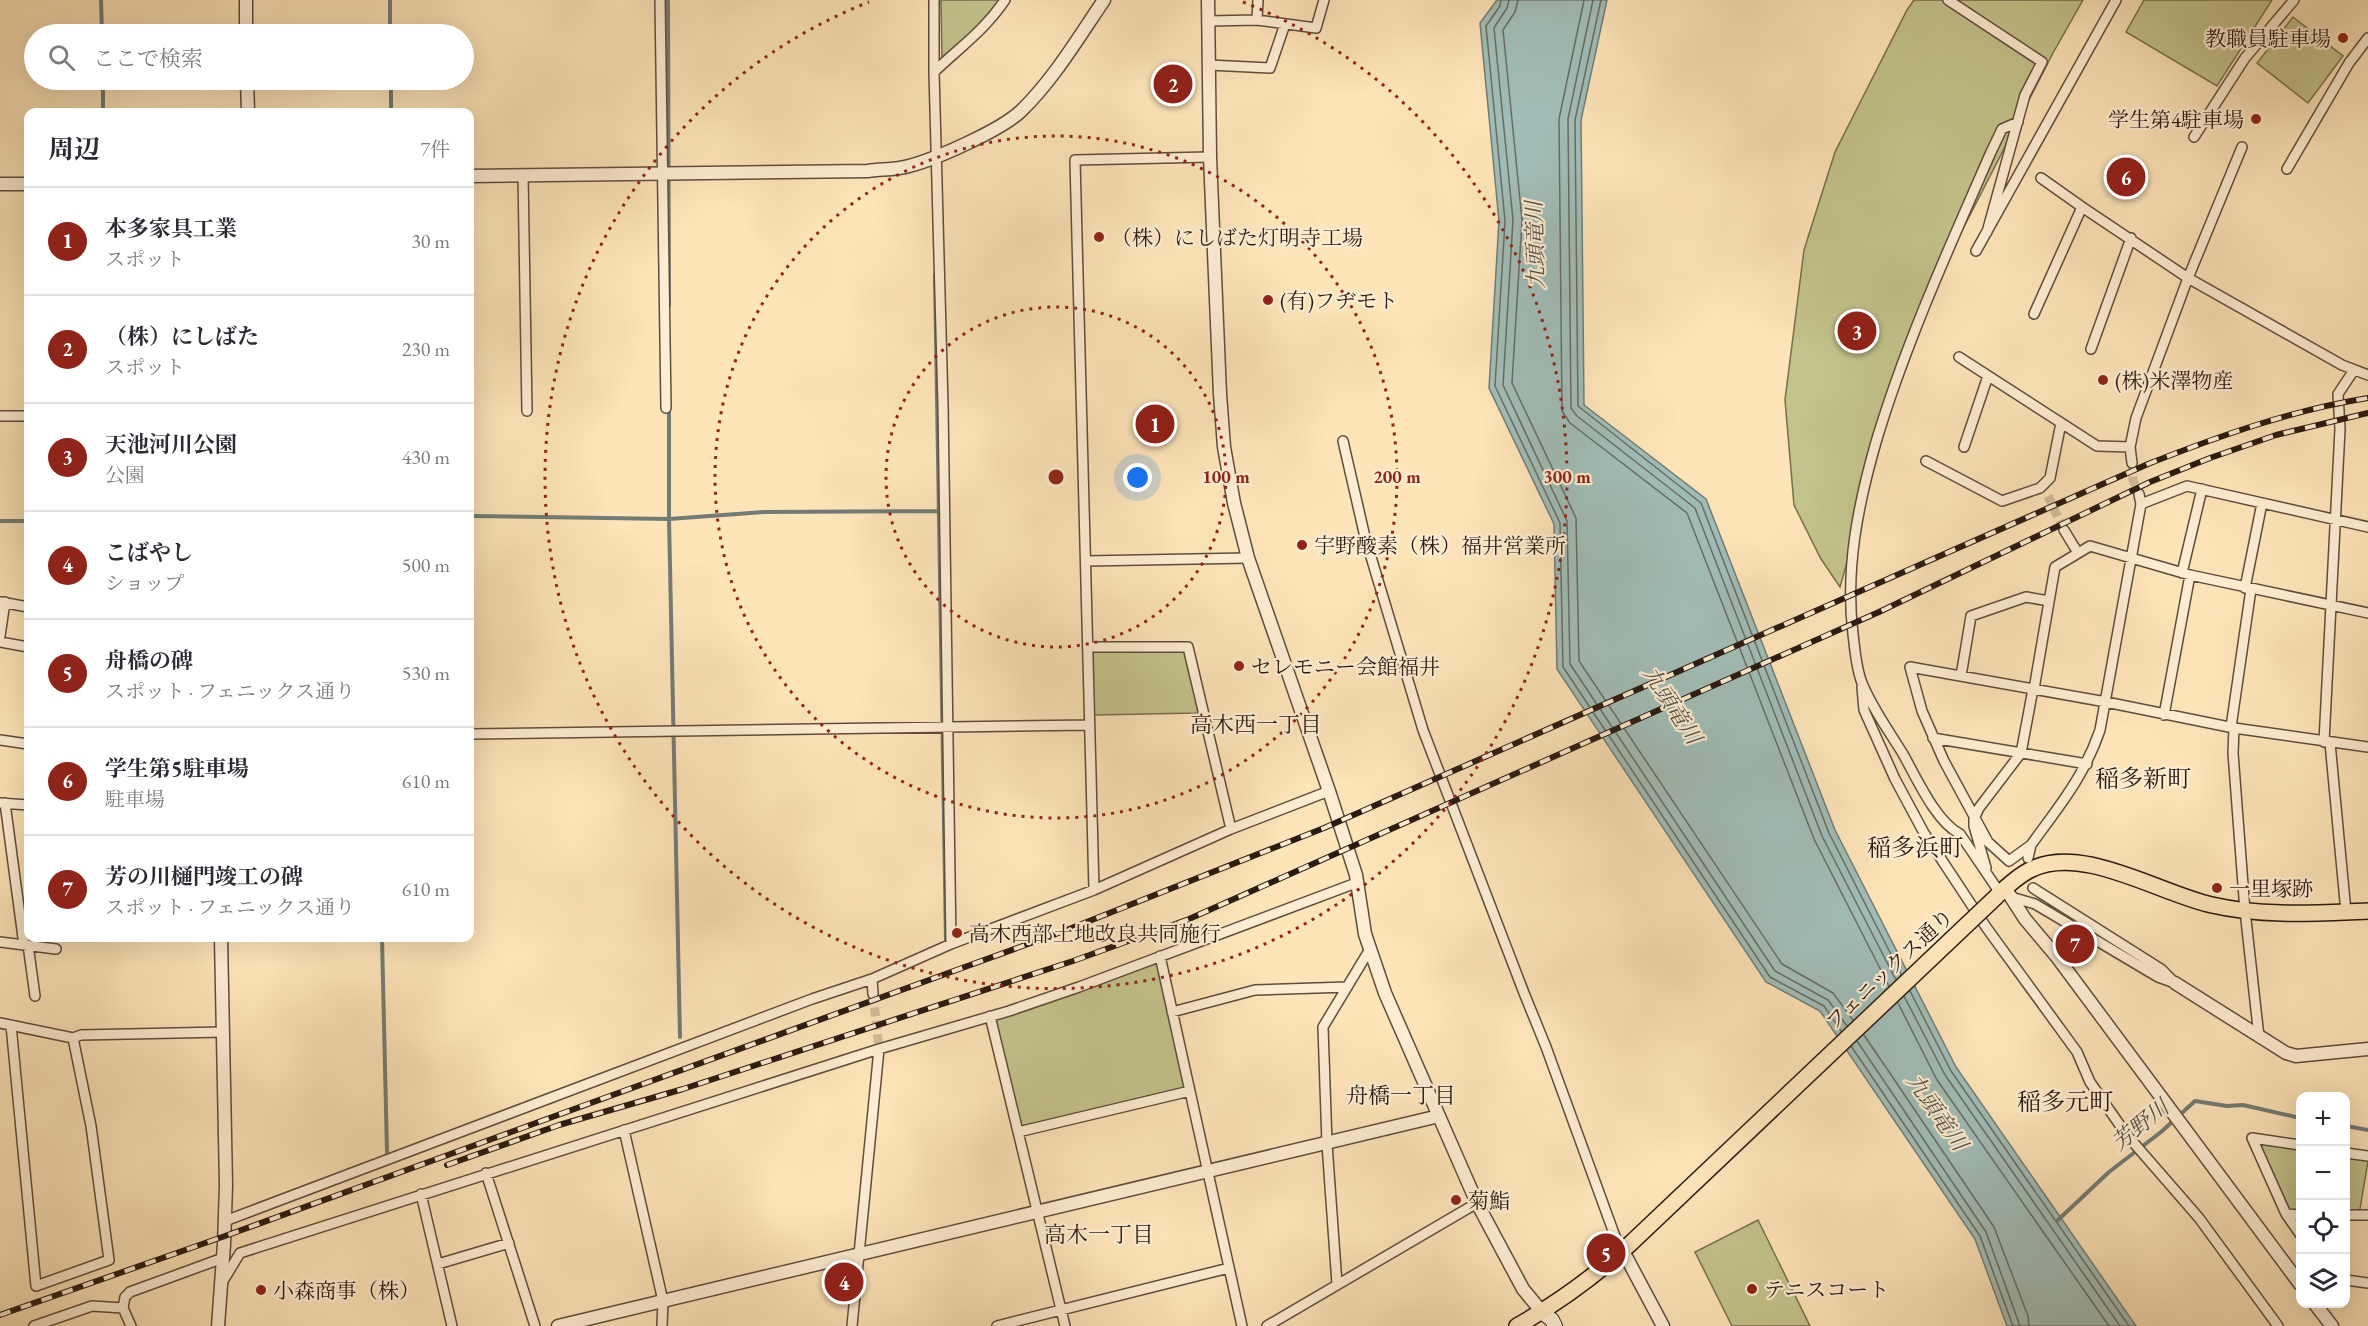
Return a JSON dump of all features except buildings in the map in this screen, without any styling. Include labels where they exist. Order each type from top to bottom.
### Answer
[{"type":"main road","name":"フェニックス通り","points":[[1517,1326],[1542,1312],[1626,1247],[2032,869],[2055,862],[2070,861],[2101,868],[2211,905],[2245,911],[2285,914],[2368,911]]},
{"type":"main road","points":[[1542,1312],[1552,1320],[1555,1326]]},
{"type":"street","points":[[246,0],[246,24]]},
{"type":"street","points":[[660,0],[666,408]]},
{"type":"street","points":[[934,0],[951,944]]},
{"type":"street","points":[[934,72],[993,18],[1005,0]]},
{"type":"street","points":[[474,176],[868,171],[908,167],[937,157],[981,136],[1019,112],[1056,70],[1104,0]]},
{"type":"street","points":[[1208,0],[1210,157],[1224,447],[1234,503],[1248,558],[1329,790],[1356,883],[1370,949],[1385,993],[1477,1203],[1523,1289],[1542,1312]]},
{"type":"street","points":[[1257,0],[1257,20]]},
{"type":"street","points":[[1209,21],[1257,20],[1316,28],[1324,0]]},
{"type":"street","points":[[1948,0],[2042,62],[2025,95],[1987,232]]},
{"type":"street","points":[[1976,251],[2116,0]]},
{"type":"street","points":[[2194,137],[2245,58],[2295,0]]},
{"type":"street","points":[[1209,65],[1270,68],[1285,24]]},
{"type":"street","points":[[2287,169],[2349,63],[2368,38]]},
{"type":"street","points":[[247,90],[248,108]]},
{"type":"street","points":[[2018,122],[2002,129],[1918,320],[1889,401],[1868,473],[1853,540],[1850,586],[1851,616],[1862,682],[1864,710],[1894,779],[1924,833],[1986,927],[2078,1052],[2090,1082],[2145,1158],[2199,1218],[2278,1326]]},
{"type":"street","points":[[2132,463],[2130,447],[2136,418],[2188,278],[2242,147]]},
{"type":"street","points":[[1094,890],[1075,160],[1210,157]]},
{"type":"street","points":[[523,175],[527,411]]},
{"type":"street","points":[[2040,178],[2188,278],[2343,365],[2368,375]]},
{"type":"street","points":[[0,184],[24,184]]},
{"type":"street","points":[[2034,314],[2082,207]]},
{"type":"street","points":[[2091,349],[2132,238]]},
{"type":"street","points":[[1959,357],[2097,446],[2130,447]]},
{"type":"street","points":[[2346,912],[2327,743],[2330,605],[2340,429],[2338,394],[2354,370]]},
{"type":"street","points":[[1964,447],[1988,376]]},
{"type":"street","points":[[0,416],[24,416]]},
{"type":"street","points":[[1926,461],[2002,501],[2040,488],[2050,478],[2061,423]]},
{"type":"street","points":[[1343,441],[1365,537],[1423,730],[1546,1047],[1616,1239],[1626,1247],[1663,1326]]},
{"type":"street","points":[[2044,484],[2048,496]]},
{"type":"street","points":[[2141,504],[2187,486],[2368,527]]},
{"type":"street","points":[[2164,714],[2202,489]]},
{"type":"street","points":[[2028,858],[2031,846],[2087,764],[2100,730],[2141,504],[2139,494]]},
{"type":"street","points":[[2259,1036],[2245,911],[2232,728],[2248,588],[2262,503]]},
{"type":"street","points":[[2064,530],[2078,553]]},
{"type":"street","points":[[1989,876],[1974,819],[1979,808],[2021,753],[2055,567],[2090,546],[2186,574],[2368,613]]},
{"type":"street","points":[[1086,561],[1248,558]]},
{"type":"street","points":[[1961,676],[1971,616],[2026,597],[2049,601]]},
{"type":"street","points":[[0,636],[2,602],[24,606]]},
{"type":"street","points":[[0,642],[24,646]]},
{"type":"street","points":[[1089,647],[1188,647],[1231,829]]},
{"type":"street","points":[[2031,846],[2009,861],[1988,842],[1933,738],[1922,711],[1910,667],[2106,702],[2232,728],[2368,747]]},
{"type":"street","points":[[1862,682],[1932,805],[1953,831],[1960,834],[2003,894],[2057,957],[2296,1277]]},
{"type":"street","points":[[474,734],[1089,725]]},
{"type":"street","points":[[1933,738],[2087,764]]},
{"type":"street","points":[[0,740],[24,743]]},
{"type":"street","points":[[225,1221],[813,999],[872,979],[951,944],[1094,890],[1231,829],[1329,790]]},
{"type":"street","points":[[24,805],[3,803],[24,933]]},
{"type":"street","points":[[221,1284],[240,1253],[486,1173],[1079,987],[1356,883]]},
{"type":"street","points":[[2033,888],[2161,969],[2175,983],[2286,1053],[2296,1056],[2368,1049]]},
{"type":"street","points":[[2003,894],[2035,904],[2158,977],[2175,983]]},
{"type":"street","points":[[0,942],[56,949]]},
{"type":"street","points":[[26,942],[35,996]]},
{"type":"street","points":[[218,1326],[225,1221],[221,942]]},
{"type":"street","points":[[1337,1284],[1327,1144],[1323,1027],[1370,949]]},
{"type":"street","points":[[1160,956],[1242,1326]]},
{"type":"street","points":[[872,979],[873,994]]},
{"type":"street","points":[[1172,1012],[1255,990],[1347,987]]},
{"type":"street","points":[[990,1016],[1065,1326]]},
{"type":"street","points":[[0,1023],[73,1038],[81,1035],[223,1032]]},
{"type":"street","points":[[11,1025],[36,1286],[109,1260],[91,1126],[73,1038]]},
{"type":"street","points":[[852,1326],[879,1049]]},
{"type":"street","points":[[1018,1132],[1190,1091]]},
{"type":"street","points":[[558,1326],[1439,1116]]},
{"type":"street","points":[[624,1130],[663,1301],[662,1326]]},
{"type":"street","points":[[2296,1144],[2252,1138],[2286,1215],[2296,1228]]},
{"type":"street","points":[[2350,1154],[2368,1156]]},
{"type":"street","points":[[486,1173],[535,1326]]},
{"type":"street","points":[[421,1194],[453,1326]]},
{"type":"street","points":[[1267,1326],[1477,1203]]},
{"type":"street","points":[[2286,1215],[2296,1215]]},
{"type":"street","points":[[2350,1215],[2368,1215]]},
{"type":"street","points":[[438,1264],[508,1244]]},
{"type":"street","points":[[130,1326],[123,1308],[125,1298],[130,1292],[223,1258]]},
{"type":"street","points":[[997,1326],[1229,1268]]},
{"type":"street","points":[[2350,1281],[2368,1283]]},
{"type":"street","points":[[34,1326],[92,1306],[123,1308]]},
{"type":"street","points":[[2318,1308],[2332,1326]]},
{"type":"green space","points":[[941,0],[1004,0],[942,64]]},
{"type":"green space","points":[[1914,0],[2083,0],[2053,53],[1946,262],[1891,408],[1840,587],[1821,559],[1794,505],[1785,400],[1804,250],[1835,152]]},
{"type":"green space","points":[[2144,0],[2272,0],[2217,86],[2126,32]]},
{"type":"green space","points":[[2293,17],[2343,56],[2308,103],[2257,63]]},
{"type":"green space","points":[[1089,647],[1188,647],[1198,713],[1094,715]]},
{"type":"green space","points":[[1160,956],[1185,1092],[1018,1132],[990,1016]]},
{"type":"green space","points":[[2255,1138],[2296,1146],[2296,1215],[2286,1214]]},
{"type":"green space","points":[[2350,1157],[2368,1161],[2359,1215],[2350,1215]]},
{"type":"green space","name":"テニスコート","points":[[1758,1220],[1810,1326],[1732,1326],[1695,1252]]},
{"type":"water","name":"九頭竜川","points":[[1497,0],[1607,0],[1581,120],[1584,405],[1706,499],[1835,830],[1956,1067],[2136,1326],[2007,1326],[1975,1239],[1820,1011],[1766,982],[1557,669],[1554,524],[1489,388],[1499,221],[1480,23]]},
{"type":"waterway","points":[[101,0],[102,24]]},
{"type":"waterway","points":[[390,0],[390,24]]},
{"type":"waterway","points":[[668,0],[669,305]]},
{"type":"waterway","points":[[103,90],[103,108]]},
{"type":"waterway","points":[[391,90],[391,108]]},
{"type":"waterway","points":[[935,275],[946,943]]},
{"type":"waterway","points":[[669,408],[669,519],[680,1037]]},
{"type":"waterway","points":[[474,516],[669,519],[764,512],[939,511]]},
{"type":"waterway","points":[[0,521],[24,521]]},
{"type":"waterway","points":[[382,942],[387,1153]]},
{"type":"waterway","name":"芳野川","points":[[2057,1221],[2109,1172],[2161,1132],[2195,1101],[2227,1106],[2243,1105],[2296,1117]]},
{"type":"waterway","name":"芳野川","points":[[2350,1127],[2368,1130]]},
{"type":"tunnel","points":[[2132,463],[2133,480],[2139,494]]},
{"type":"tunnel","points":[[2048,496],[2064,530]]},
{"type":"tunnel","points":[[2028,858],[2027,877],[2033,888]]},
{"type":"tunnel","points":[[873,994],[879,1049]]},
{"type":"railway","points":[[0,1315],[225,1236],[1064,931],[1324,828],[2148,464],[2256,425],[2312,409],[2368,398]]},
{"type":"railway","points":[[447,1165],[559,1125],[683,1089],[1073,961],[1189,919],[1879,612],[2150,482],[2276,435],[2368,413]]},
{"type":"place","name":"教職員駐車場","points":[[2343,38]]},
{"type":"place","name":"（株）にしばた","points":[[1173,84]]},
{"type":"place","name":"学生第4駐車場","points":[[2256,119]]},
{"type":"place","name":"学生第5駐車場","points":[[2126,177]]},
{"type":"place","name":"（株）にしばた灯明寺工場","points":[[1099,237]]},
{"type":"place","name":"(有)フヂモト","points":[[1268,300]]},
{"type":"place","name":"天池河川公園","points":[[1857,331]]},
{"type":"place","name":"(株)米澤物産","points":[[2103,380]]},
{"type":"place","name":"本多家具工業","points":[[1155,424]]},
{"type":"place","name":"宇野酸素（株）福井営業所","points":[[1302,545]]},
{"type":"place","name":"セレモニー会館福井","points":[[1239,666]]},
{"type":"place","name":"一里塚跡","points":[[2217,888]]},
{"type":"place","name":"高木西部土地改良共同施行","points":[[957,933]]},
{"type":"place","name":"芳の川樋門竣工の碑","points":[[2075,944]]},
{"type":"place","name":"菊鮨","points":[[1456,1200]]},
{"type":"place","name":"舟橋の碑","points":[[1606,1253]]},
{"type":"place","name":"こばやし","points":[[844,1282]]},
{"type":"place","name":"テニスコート","points":[[1752,1289]]},
{"type":"place","name":"小森商事（株）","points":[[261,1290]]},
{"type":"district","name":"高木西一丁目","points":[[1256,724]]},
{"type":"district","name":"稲多新町","points":[[2143,778]]},
{"type":"district","name":"稲多浜町","points":[[1915,847]]},
{"type":"district","name":"舟橋一丁目","points":[[1401,1095]]},
{"type":"district","name":"稲多元町","points":[[2065,1101]]},
{"type":"district","name":"高木一丁目","points":[[1099,1234]]}]
